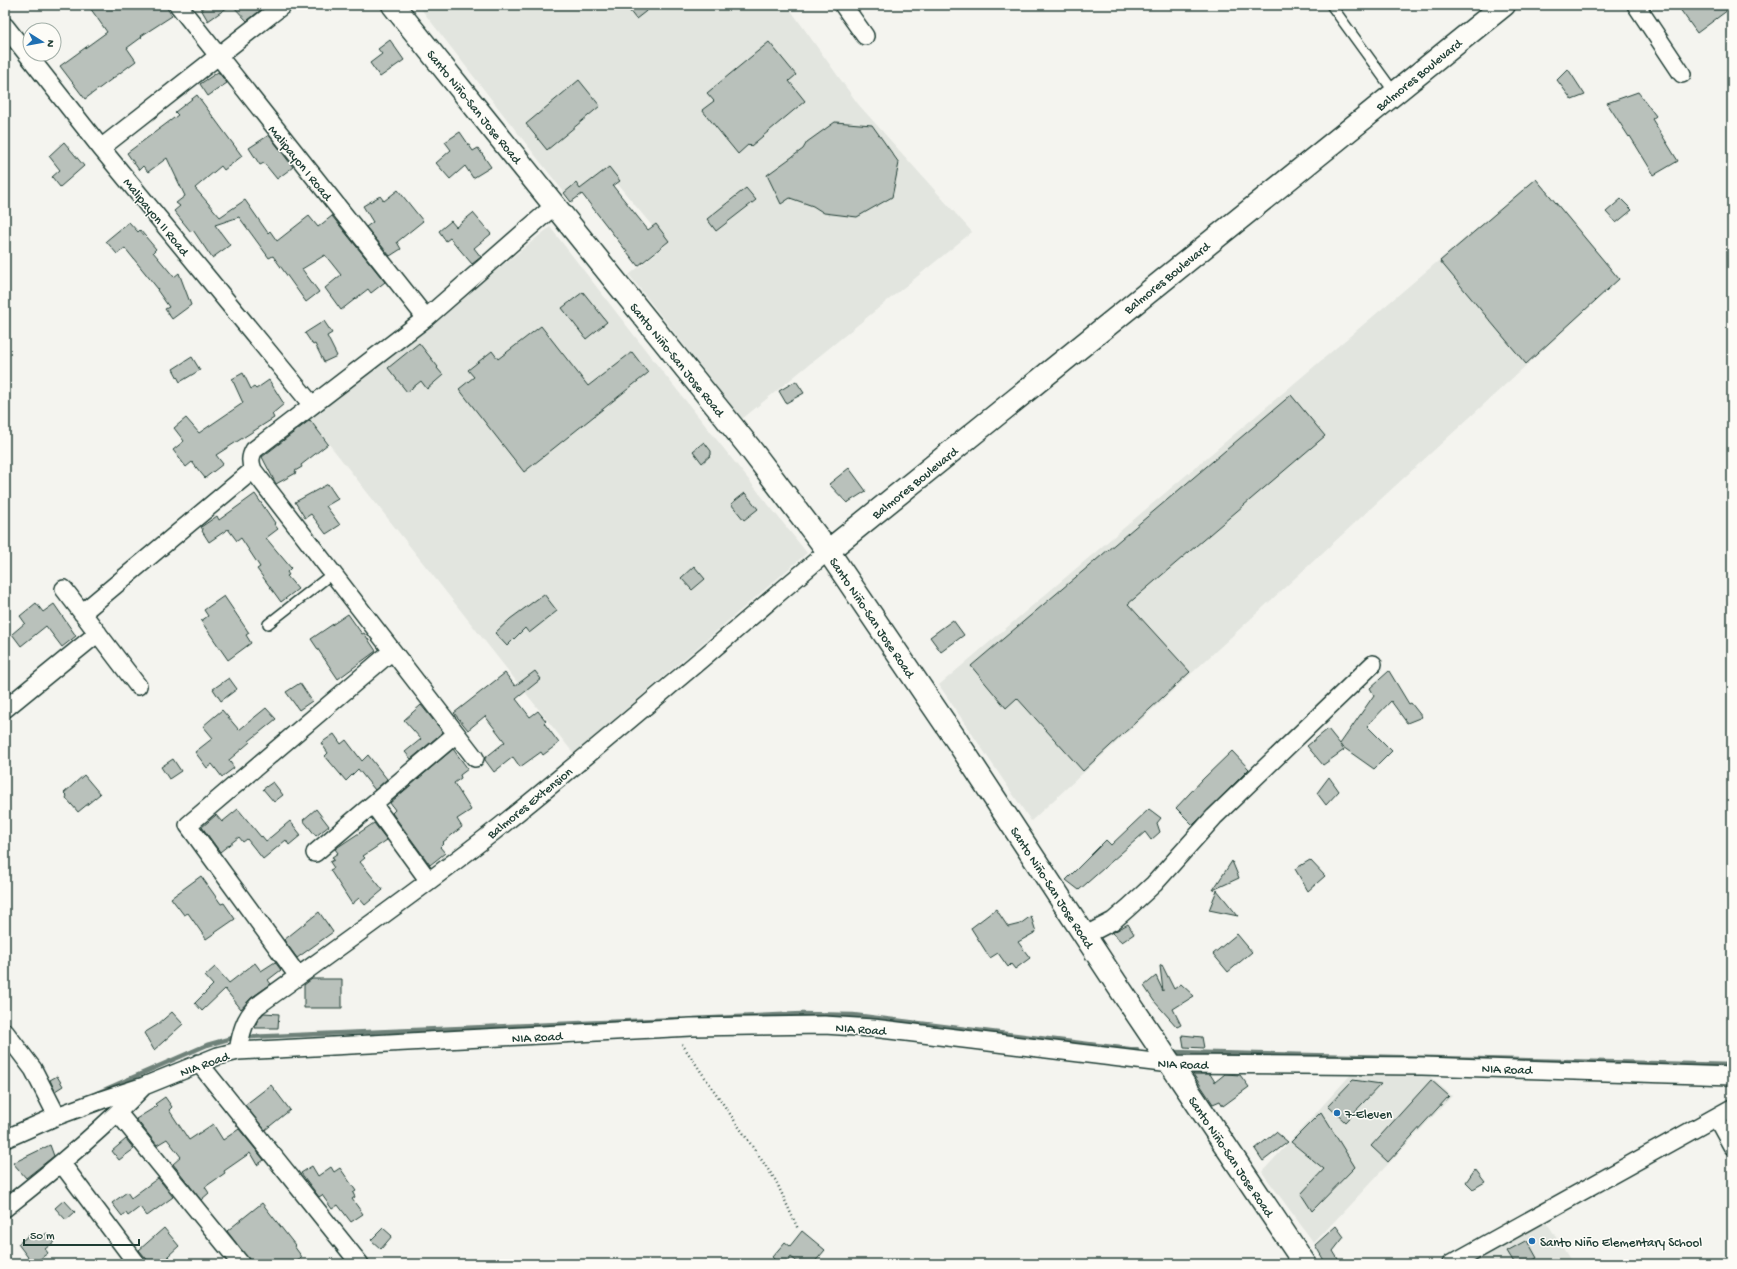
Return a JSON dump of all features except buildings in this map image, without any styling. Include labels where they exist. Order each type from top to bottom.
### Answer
[{"type":"main road","name":"Santo Niño-San Jose Road","points":[[393,5],[749,447],[828,551],[957,741],[1084,936],[1305,1264]]},
{"type":"main road","name":"Balmores Boulevard","points":[[828,551],[1394,92],[1504,5]]},
{"type":"street","name":"Malipayon I Road","points":[[178,5],[426,318]]},
{"type":"street","points":[[101,148],[283,5]]},
{"type":"street","points":[[843,5],[865,36]]},
{"type":"street","points":[[1636,5],[1682,74]]},
{"type":"street","name":"Malipayon II Road","points":[[5,26],[101,148],[312,405]]},
{"type":"street","points":[[475,758],[253,470],[250,463],[251,456],[254,450],[426,318],[554,206]]},
{"type":"street","points":[[82,613],[253,470]]},
{"type":"street","name":"Balmores Extension","points":[[238,1051],[244,1023],[250,1013],[258,1006],[429,881],[501,826],[579,762],[828,551]]},
{"type":"street","points":[[64,589],[138,686]]},
{"type":"street","points":[[5,709],[98,633]]},
{"type":"street","points":[[298,976],[188,825],[392,651]]},
{"type":"street","points":[[1084,936],[1113,921],[1154,884],[1219,812],[1373,664]]},
{"type":"street","points":[[315,852],[456,734]]},
{"type":"street","points":[[373,804],[429,881]]},
{"type":"street","name":"NIA Road","points":[[5,1139],[54,1109],[101,1100],[144,1086],[218,1056],[238,1051],[675,1028],[824,1025],[872,1028],[1170,1064],[1422,1066],[1732,1076]]},
{"type":"street","points":[[5,1032],[33,1069],[54,1109]]},
{"type":"street","points":[[199,1063],[360,1264]]},
{"type":"street","points":[[5,1208],[62,1164],[118,1113],[144,1086]]},
{"type":"street","points":[[1451,1264],[1732,1108]]},
{"type":"street","points":[[118,1113],[242,1264]]},
{"type":"street","points":[[1716,1117],[1732,1146]]},
{"type":"street","points":[[62,1164],[137,1264]]},
{"type":"lane","points":[[1331,5],[1394,92]]},
{"type":"lane","points":[[268,624],[333,573]]},
{"type":"path","points":[[675,1028],[683,1047],[691,1060],[776,1181],[798,1229]]},
{"type":"shaded area","points":[[418,5],[787,5],[858,104],[972,232],[742,419],[629,275],[667,244],[606,170],[570,200]]},
{"type":"shaded area","points":[[1536,178],[1620,279],[1031,821],[939,685]]},
{"type":"shaded area","points":[[550,227],[658,366],[807,553],[574,754],[310,420]]},
{"type":"shaded area","points":[[1355,1070],[1425,1072],[1452,1096],[1314,1243],[1262,1172]]},
{"type":"shaded area","name":"Santo Niño Elementary School","points":[[1544,1218],[1573,1264],[1468,1264]]},
{"type":"waterway","points":[[694,1019],[802,1014],[853,1015],[1137,1050]]},
{"type":"waterway","points":[[249,1037],[679,1019]]},
{"type":"waterway","points":[[97,1093],[207,1045],[232,1038]]},
{"type":"waterway","points":[[1174,1052],[1732,1065]]},
{"type":"place","name":"7-Eleven","points":[[1337,1113]]},
{"type":"place","name":"Santo Niño Elementary School","points":[[1532,1241]]}]
